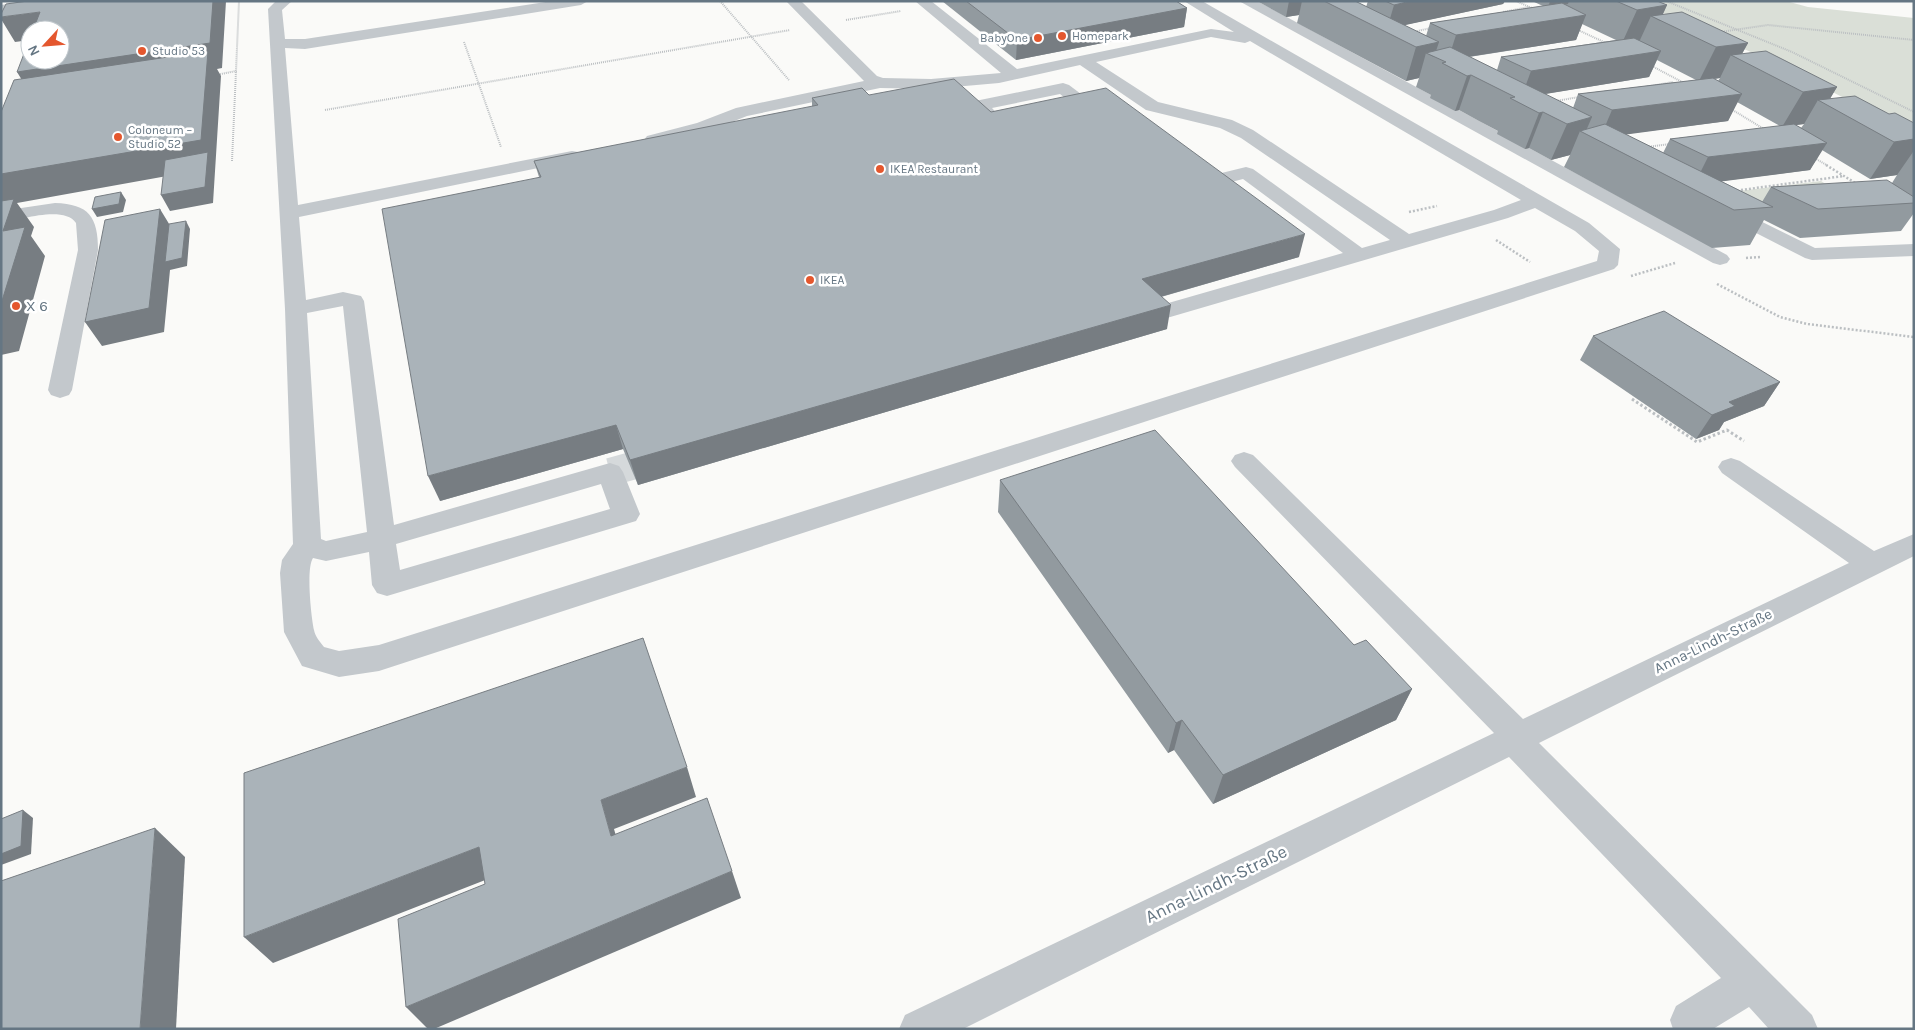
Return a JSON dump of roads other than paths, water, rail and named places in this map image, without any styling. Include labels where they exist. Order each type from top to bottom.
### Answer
[{"type":"street","points":[[3,15],[63,1]]},
{"type":"street","points":[[285,1],[276,9],[277,42],[296,310],[307,546],[296,560],[299,632],[313,657],[339,664],[379,658],[1607,265],[1610,249],[1582,227],[1191,1]]},
{"type":"street","points":[[277,42],[305,44],[581,1]]},
{"type":"street","points":[[793,1],[871,78],[880,83]]},
{"type":"street","points":[[1246,1],[1720,259]]},
{"type":"street","points":[[925,4],[1014,75]]},
{"type":"street","points":[[3,15],[79,7]]},
{"type":"street","points":[[634,144],[667,138],[742,112],[880,83],[964,82],[1014,75],[1084,61],[1211,33],[1221,27],[1222,19]]},
{"type":"street","points":[[1211,33],[1239,36],[1268,45]]},
{"type":"street","points":[[1084,61],[1152,106],[1226,124],[1247,134],[1406,241]]},
{"type":"street","points":[[1002,129],[980,105],[1063,88],[1091,110]]},
{"type":"street","points":[[1128,110],[1152,106]]},
{"type":"street","points":[[289,213],[591,152]]},
{"type":"street","points":[[1204,182],[1246,173],[1359,255]]},
{"type":"street","points":[[1152,315],[1502,214],[1528,204],[1533,197]]},
{"type":"street","points":[[1714,204],[1812,254],[1914,250]]},
{"type":"street","points":[[1,218],[54,209],[72,209],[82,216],[88,229],[88,250],[60,390]]},
{"type":"street","points":[[296,310],[343,299],[353,301],[382,538],[387,584],[626,514],[610,472],[382,538],[351,547],[326,551],[307,546]]},
{"type":"street","points":[[1244,461],[1798,1029]]},
{"type":"street","points":[[1731,467],[1872,564]]},
{"type":"street","name":"Anna-Lindh-Straße","points":[[919,1029],[1914,544]]},
{"type":"street","points":[[1690,1020],[1752,982]]},
{"type":"tunnel","points":[[610,472],[667,456]]},
{"type":"place","name":"Homepark","points":[[1062,36]]},
{"type":"place","name":"BabyOne","points":[[1038,38]]},
{"type":"place","name":"Studio 53","points":[[142,51]]},
{"type":"place","name":"Coloneum – Studio 52","points":[[118,137]]},
{"type":"place","name":"IKEA Restaurant","points":[[880,169]]},
{"type":"place","name":"IKEA","points":[[810,280]]},
{"type":"place","name":"X 6","points":[[16,306]]}]
